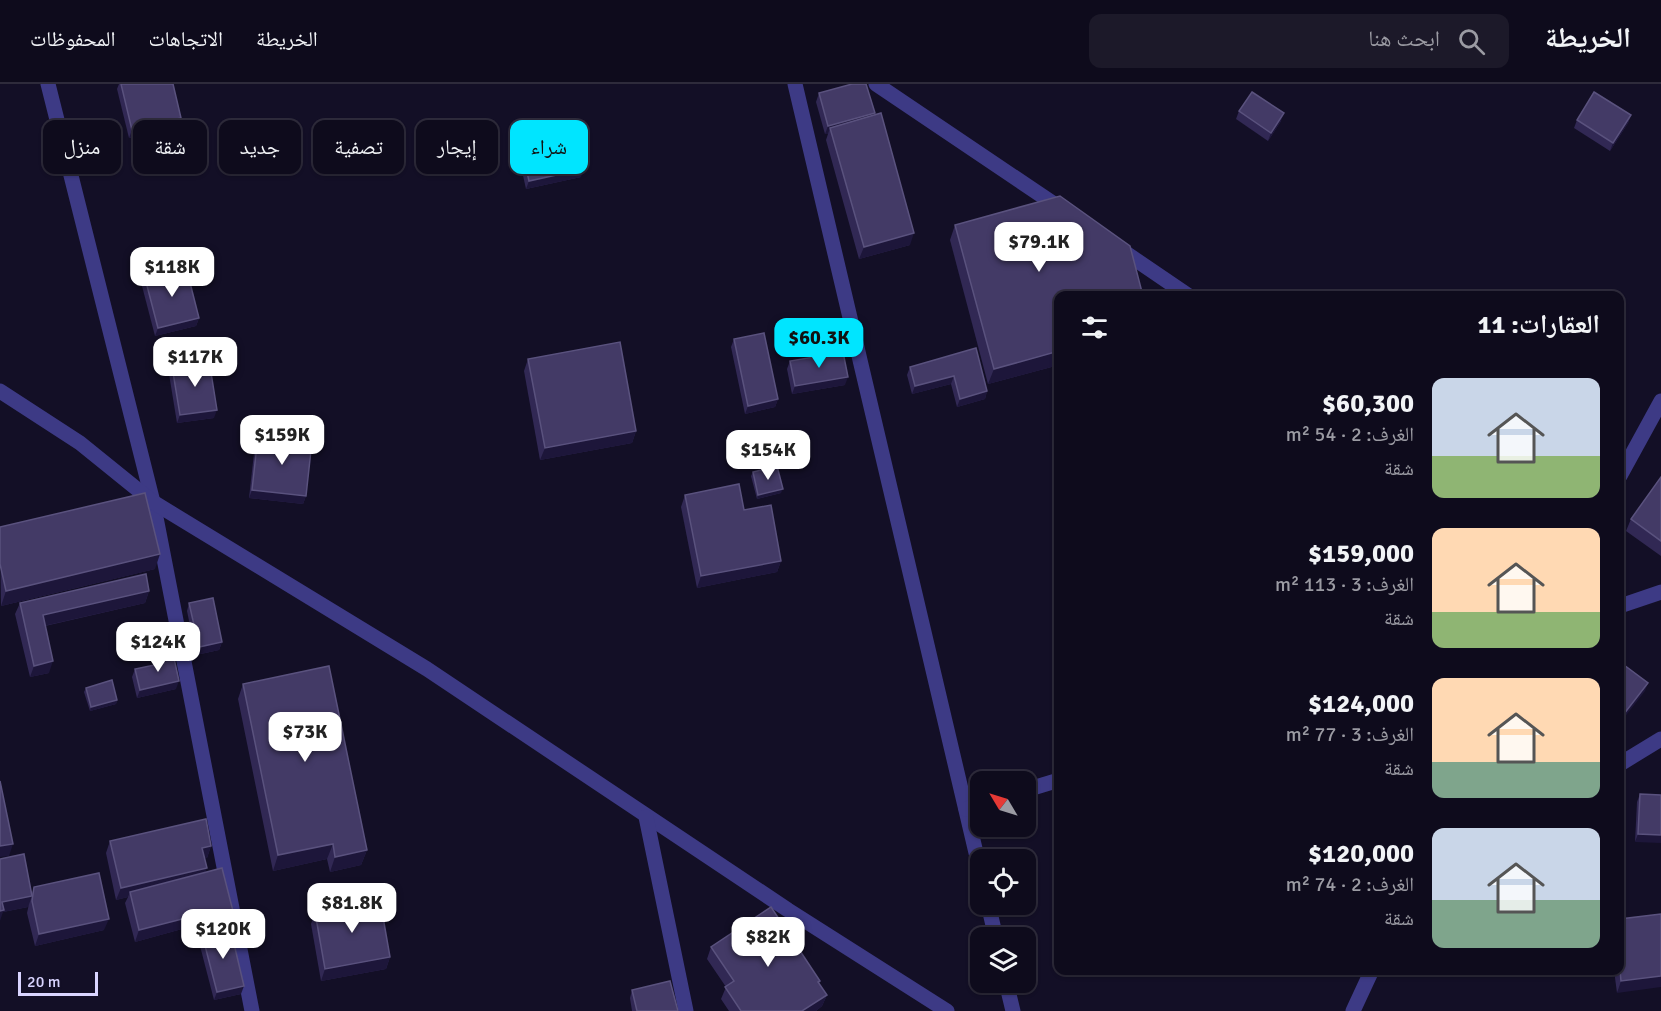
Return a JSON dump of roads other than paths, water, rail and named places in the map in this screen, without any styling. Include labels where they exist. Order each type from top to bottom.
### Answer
[{"type":"street","points":[[48,84],[153,502],[252,1011]]},
{"type":"street","points":[[795,84],[975,849]]},
{"type":"street","points":[[876,84],[1072,216]]},
{"type":"street","points":[[1101,236],[1182,291]]},
{"type":"street","points":[[0,391],[80,443],[153,502],[427,669],[646,817],[947,1011]]},
{"type":"street","points":[[1624,469],[1661,401]]},
{"type":"street","points":[[1624,605],[1661,592]]},
{"type":"street","points":[[1624,762],[1661,739]]},
{"type":"street","points":[[1036,787],[1054,782]]},
{"type":"street","points":[[966,809],[970,808]]},
{"type":"street","points":[[646,817],[686,1011]]},
{"type":"street","points":[[1353,1011],[1370,975]]},
{"type":"street","points":[[1009,993],[1013,1011]]}]
